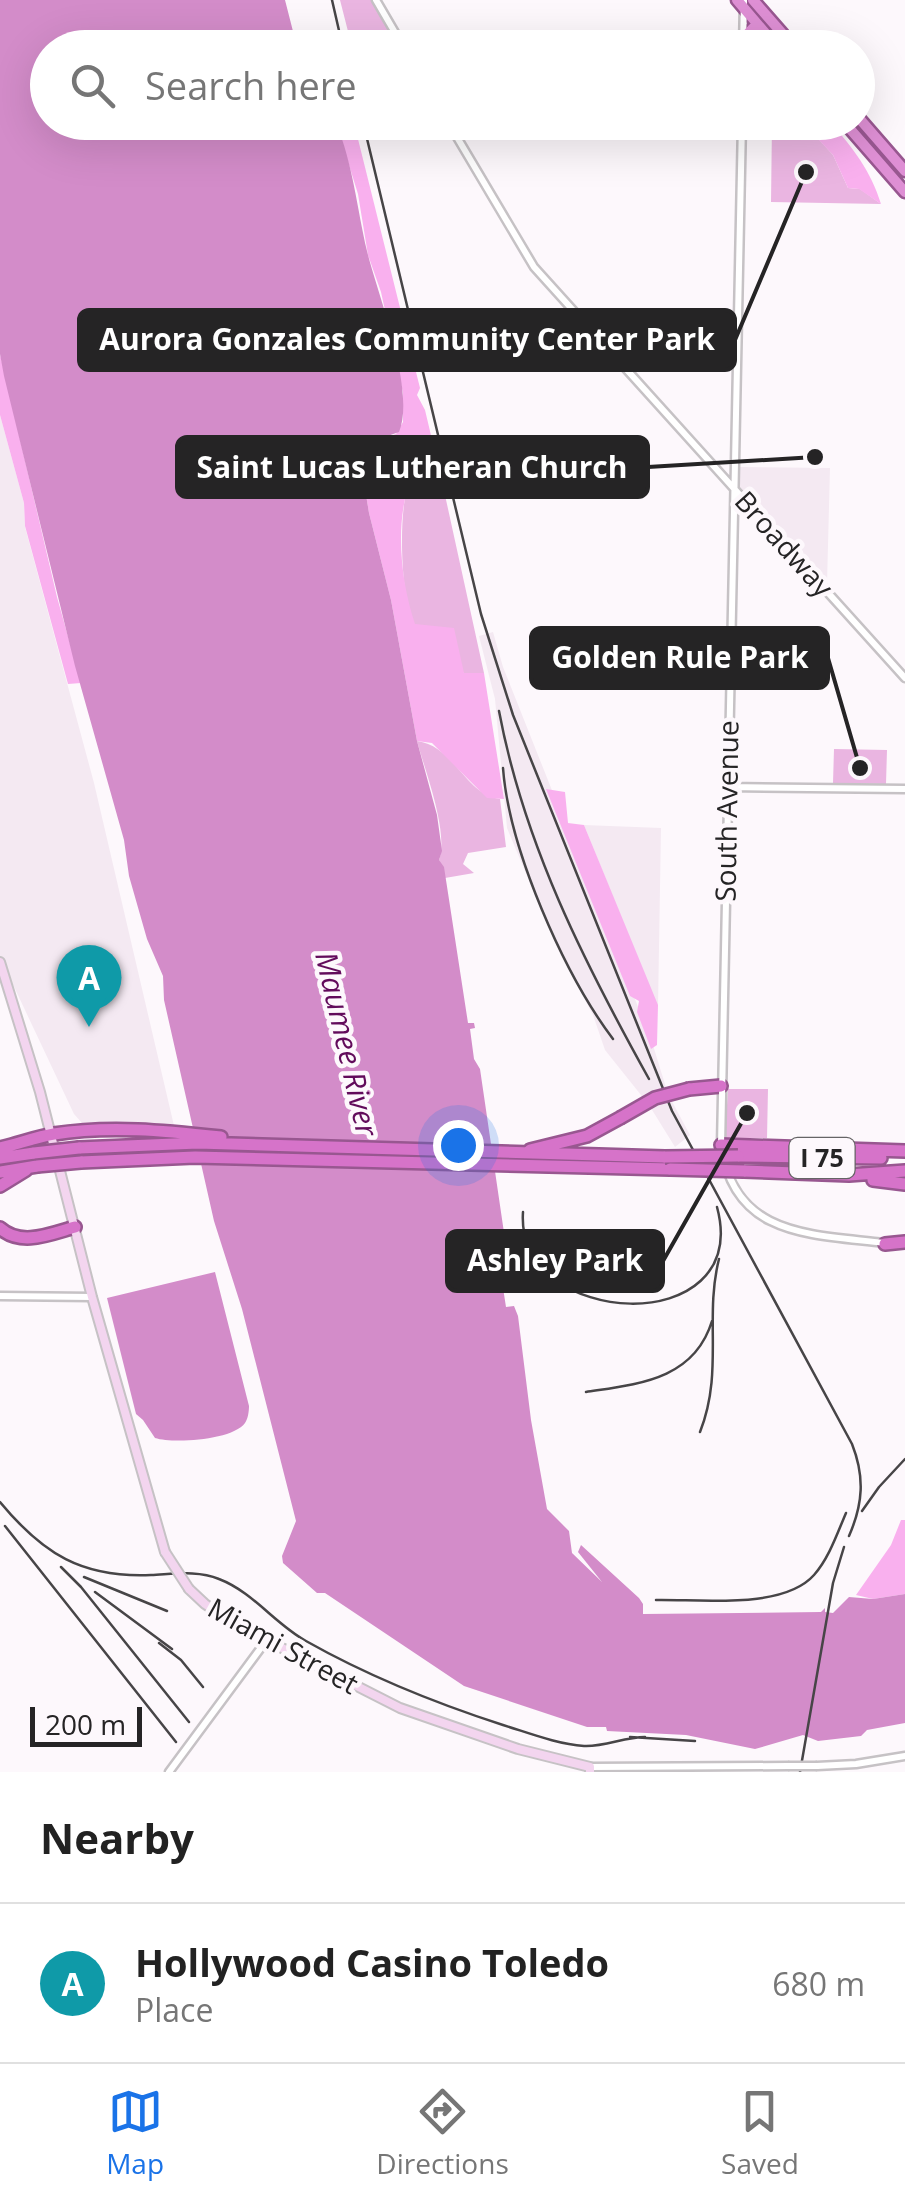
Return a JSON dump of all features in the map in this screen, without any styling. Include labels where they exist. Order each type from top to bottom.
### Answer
[{"type":"highway","points":[[753,0],[780,30]]},
{"type":"highway","points":[[743,9],[761,14],[775,30]]},
{"type":"highway","points":[[743,9],[763,30]]},
{"type":"highway","points":[[875,137],[905,171]]},
{"type":"highway","points":[[860,140],[905,192]]},
{"type":"highway","points":[[513,1160],[587,1136],[655,1098],[689,1088],[721,1086]]},
{"type":"highway","points":[[0,1148],[51,1134],[112,1129],[310,1146]]},
{"type":"highway","name":"I 75","points":[[0,1172],[80,1155],[171,1143],[310,1146],[513,1160]]},
{"type":"highway","points":[[721,1145],[905,1154]]},
{"type":"highway","name":"I 75","points":[[0,1158],[34,1153],[168,1158],[513,1160],[667,1163],[849,1175],[905,1172]]},
{"type":"highway","name":"I 75","points":[[667,1163],[738,1156],[905,1154]]},
{"type":"highway","points":[[0,1186],[34,1167]]},
{"type":"highway","points":[[849,1175],[905,1184]]},
{"type":"highway","points":[[0,1228],[24,1239],[76,1230]]},
{"type":"highway","points":[[0,1240],[31,1246],[76,1230]]},
{"type":"highway","points":[[885,1244],[905,1244]]},
{"type":"main road","name":"Miami Street","points":[[0,962],[165,1552],[189,1589],[219,1615],[400,1708],[593,1770]]},
{"type":"street","points":[[376,0],[394,30]]},
{"type":"street","name":"Broadway","points":[[459,140],[534,267],[905,678]]},
{"type":"street","name":"South Avenue","points":[[742,140],[721,1145],[734,1188],[747,1207],[764,1220],[793,1231],[885,1244]]},
{"type":"street","points":[[732,516],[752,509]]},
{"type":"street","points":[[727,788],[905,789]]},
{"type":"street","points":[[0,1296],[92,1297]]},
{"type":"street","points":[[169,1772],[266,1640]]},
{"type":"street","name":"Miami Street","points":[[593,1770],[817,1766],[905,1756]]},
{"type":"shaded area","points":[[340,0],[371,0],[388,30],[348,30]]},
{"type":"shaded area","points":[[341,140],[358,140],[420,388],[417,395],[425,410],[443,486],[437,495],[406,495],[401,543],[410,609],[415,624],[454,628],[464,673],[484,673],[504,799],[487,798],[432,743],[417,741],[360,458],[365,444],[396,434],[403,422],[403,393],[381,292],[368,255],[358,194]]},
{"type":"shaded area","points":[[772,140],[819,140],[833,155],[848,188],[860,189],[881,204],[771,202]]},
{"type":"shaded area","points":[[819,140],[845,140],[872,181],[881,204],[859,189],[848,188],[833,155]]},
{"type":"shaded area","points":[[0,354],[81,683],[68,684],[25,526],[24,503],[0,415]]},
{"type":"shaded area","points":[[0,415],[24,503],[25,527],[94,783],[175,1130],[82,1123],[74,1114],[0,957]]},
{"type":"shaded area","points":[[739,467],[830,468],[827,584],[738,486]]},
{"type":"shaded area","points":[[443,486],[484,673],[464,673],[423,635],[409,610],[402,559],[406,494],[437,495]]},
{"type":"shaded area","points":[[493,632],[503,667],[652,1042],[668,1094],[690,1135],[675,1147],[649,1105],[605,1050],[593,1015],[556,945],[507,828],[495,699],[479,636]]},
{"type":"shaded area","points":[[417,741],[441,752],[478,789],[500,799],[506,847],[468,853],[463,864],[474,873],[445,878],[439,860],[439,818]]},
{"type":"shaded area","points":[[834,749],[887,750],[886,784],[833,783]]},
{"type":"shaded area","points":[[546,789],[565,792],[568,823],[584,825],[658,1005],[657,1045],[651,1049],[637,1012],[639,1001],[630,996]]},
{"type":"shaded area","points":[[584,825],[661,828],[658,1007],[603,872]]},
{"type":"shaded area","points":[[728,1089],[768,1089],[767,1138],[725,1138]]},
{"type":"shaded area","points":[[901,1520],[905,1520],[905,1594],[873,1599],[856,1595],[891,1545]]},
{"type":"water","name":"Maumee River","points":[[0,0],[285,0],[293,30],[30,30],[30,140],[342,140],[403,392],[399,432],[365,444],[360,458],[417,741],[437,815],[442,851],[439,860],[444,867],[468,1023],[474,1023],[475,1028],[470,1029],[474,1059],[480,1069],[508,1260],[499,1262],[506,1307],[514,1306],[518,1316],[547,1509],[569,1531],[572,1553],[602,1582],[578,1552],[581,1545],[639,1598],[643,1614],[821,1612],[825,1608],[825,1612],[833,1613],[849,1597],[873,1599],[905,1594],[905,1723],[867,1730],[861,1736],[818,1741],[803,1735],[755,1749],[686,1735],[587,1727],[464,1686],[325,1593],[317,1593],[283,1563],[282,1556],[296,1521],[242,1309],[214,1221],[164,1000],[163,976],[147,939],[129,876],[124,840],[75,666],[0,354]]},
{"type":"water","points":[[215,1272],[249,1406],[247,1419],[238,1429],[216,1437],[155,1438],[136,1414],[107,1298]]},
{"type":"railway","points":[[332,0],[339,30]]},
{"type":"railway","points":[[367,140],[481,614],[513,715],[672,1111],[852,1444],[861,1490],[849,1536]]},
{"type":"railway","points":[[499,711],[540,855],[580,946],[649,1079]]},
{"type":"railway","points":[[503,768],[516,835],[542,910],[576,981],[613,1039]]},
{"type":"railway","points":[[523,1212],[531,1251],[555,1279],[590,1297],[630,1304],[669,1298],[701,1281],[719,1250],[717,1207]]},
{"type":"railway","points":[[700,1432],[711,1388],[713,1302],[719,1259]]},
{"type":"railway","points":[[586,1392],[644,1382],[678,1367],[704,1341],[712,1321]]},
{"type":"railway","points":[[862,1511],[905,1459]]},
{"type":"railway","points":[[0,1502],[32,1536],[66,1559],[84,1567],[126,1575],[194,1574],[219,1579],[329,1654],[452,1708],[574,1745],[592,1746],[645,1737]]},
{"type":"railway","points":[[656,1600],[762,1598],[800,1586],[824,1561],[846,1513]]},
{"type":"railway","points":[[5,1526],[176,1742]]},
{"type":"railway","points":[[800,1772],[833,1583],[844,1547]]},
{"type":"railway","points":[[61,1567],[189,1722]]},
{"type":"railway","points":[[84,1577],[167,1611]]},
{"type":"railway","points":[[95,1592],[172,1649]]},
{"type":"railway","points":[[159,1643],[181,1660],[203,1687]]},
{"type":"railway","points":[[630,1737],[695,1741]]},
{"type":"place","name":"Aurora Gonzales Community Center Park","points":[[806,172]]},
{"type":"place","name":"Saint Lucas Lutheran Church","points":[[815,457]]},
{"type":"place","name":"Golden Rule Park","points":[[860,768]]},
{"type":"place","name":"Hollywood Casino Toledo","points":[[89,1027]]},
{"type":"place","name":"Ashley Park","points":[[747,1113]]}]
